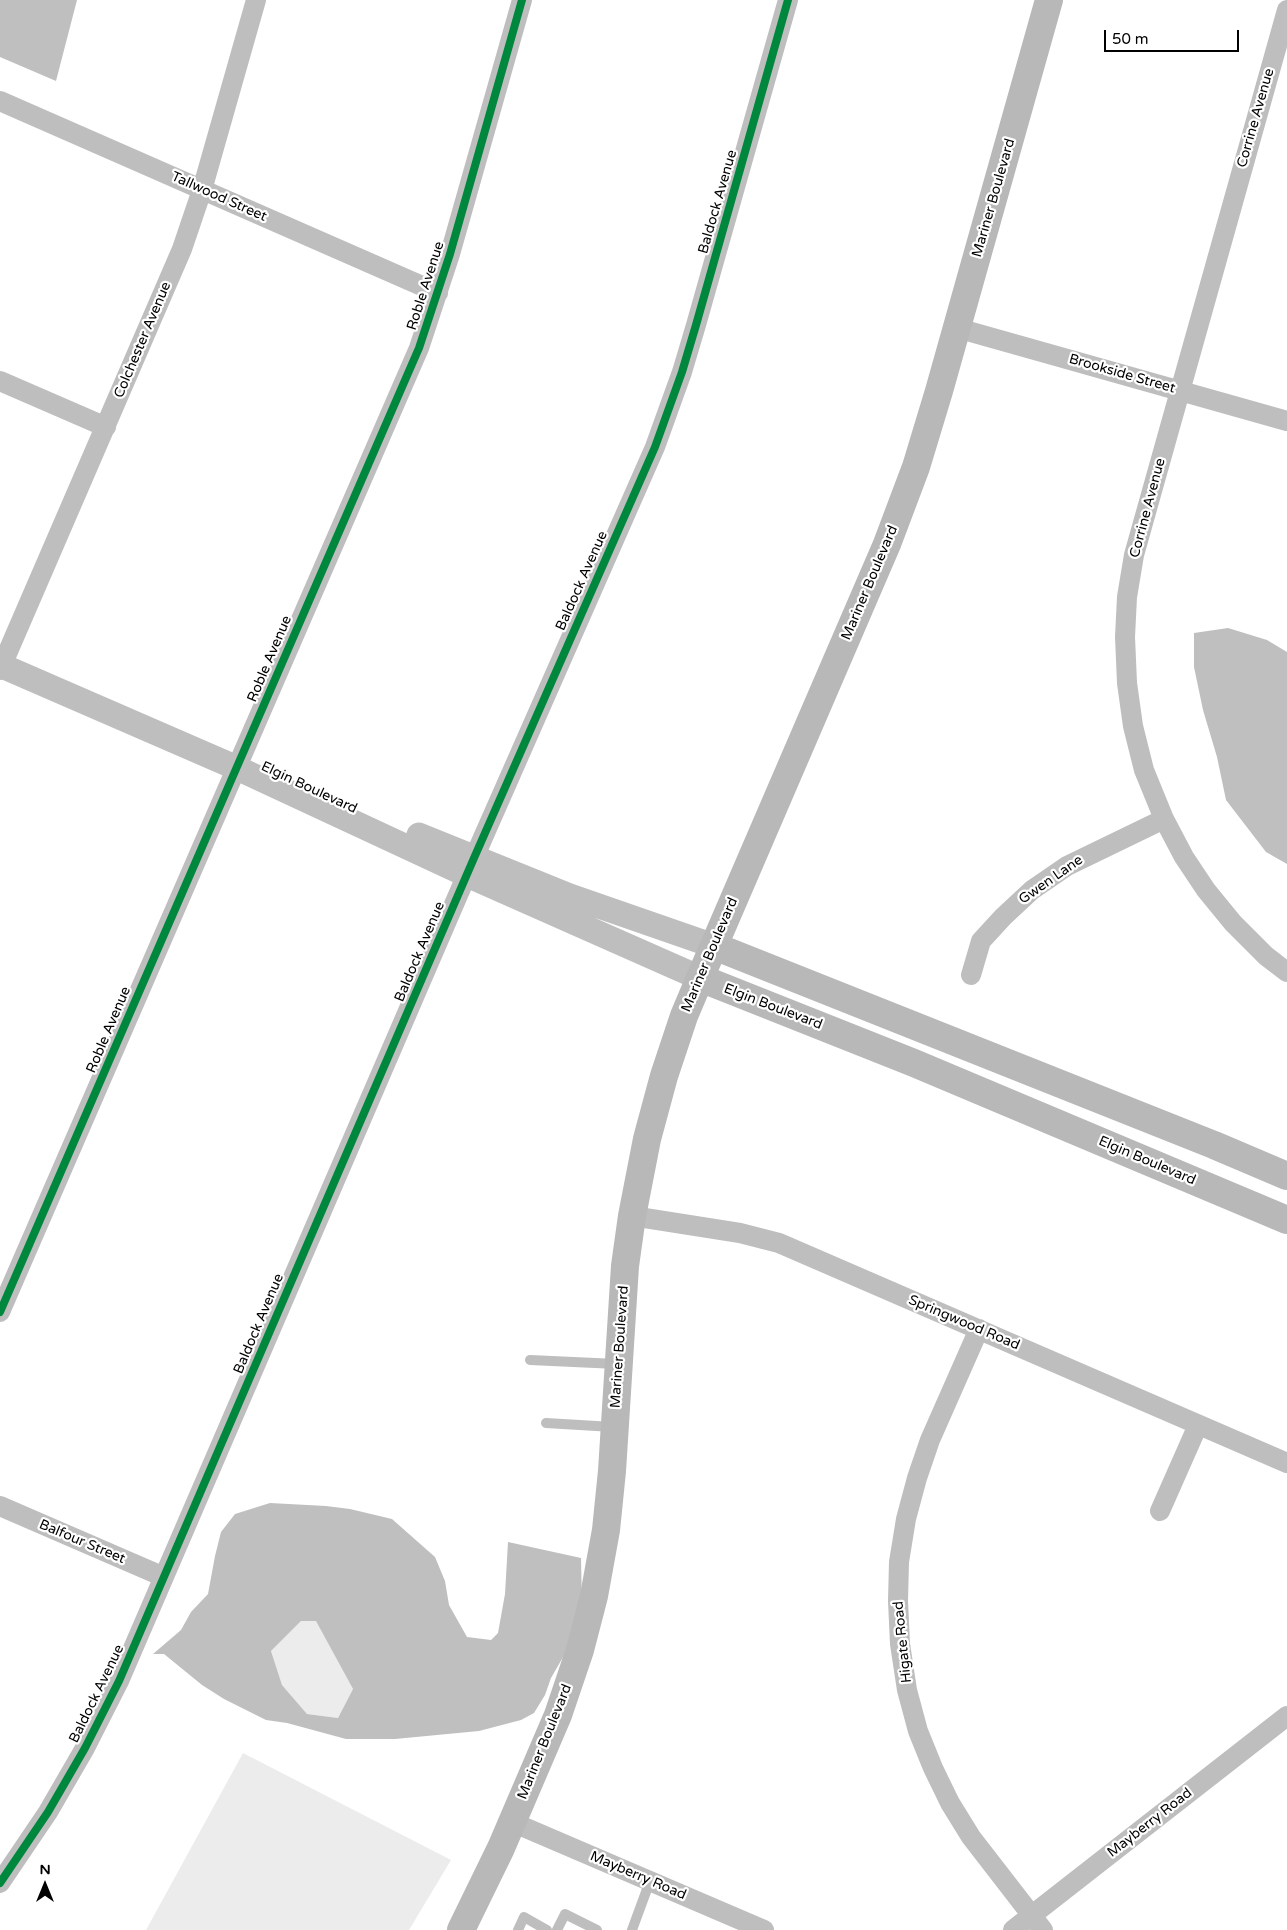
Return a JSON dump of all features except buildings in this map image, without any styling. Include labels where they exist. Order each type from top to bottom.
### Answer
[{"type":"main road","name":"Mariner Boulevard","points":[[460,1930],[512,1822],[558,1715],[583,1641],[594,1596],[606,1530],[615,1427],[625,1266],[632,1216],[647,1139],[664,1076],[684,1016],[887,544],[916,467],[1050,0]]},
{"type":"main road","name":"Elgin Boulevard","points":[[714,946],[1214,1145],[1287,1176]]},
{"type":"main road","name":"Elgin Boulevard","points":[[700,978],[914,1062],[1287,1220]]},
{"type":"street","name":"Colchester Avenue","points":[[1,667],[182,249],[202,190],[256,0]]},
{"type":"street","name":"Roble Avenue","points":[[0,1312],[419,348],[438,293],[522,0]]},
{"type":"street","name":"Baldock Avenue","points":[[0,1883],[48,1812],[85,1748],[118,1681],[470,867],[655,447],[682,372],[696,325],[788,0]]},
{"type":"street","name":"Corrine Avenue","points":[[1287,10],[1134,555],[1127,597],[1125,637],[1126,683],[1133,726],[1144,770],[1164,819],[1184,857],[1206,890],[1233,923],[1266,956],[1287,972]]},
{"type":"street","name":"Tallwood Street","points":[[0,102],[438,293]]},
{"type":"street","name":"Brookside Street","points":[[957,328],[1287,421]]},
{"type":"street","points":[[0,381],[106,427]]},
{"type":"street","name":"Elgin Boulevard","points":[[1,667],[470,867],[700,978]]},
{"type":"street","name":"Gwen Lane","points":[[970,974],[981,941],[1032,890],[1075,862],[1164,819]]},
{"type":"street","name":"Elgin Boulevard","points":[[470,867],[570,896],[714,946]]},
{"type":"street","name":"Springwood Road","points":[[632,1216],[740,1232],[778,1243],[1287,1463]]},
{"type":"street","name":"Higate Road","points":[[979,1329],[930,1440],[906,1519],[898,1581],[900,1644],[907,1690],[918,1731],[950,1803],[971,1837],[1037,1923]]},
{"type":"street","points":[[1160,1511],[1198,1425]]},
{"type":"street","name":"Balfour Street","points":[[0,1506],[164,1577]]},
{"type":"street","name":"Mayberry Road","points":[[1014,1930],[1037,1923],[1287,1716]]},
{"type":"street","name":"Mayberry Road","points":[[512,1822],[764,1930]]},
{"type":"lane","points":[[530,1360],[619,1364]]},
{"type":"lane","points":[[546,1423],[615,1427]]},
{"type":"lane","points":[[632,1930],[650,1881]]},
{"type":"lane","points":[[557,1930],[565,1914],[597,1930]]},
{"type":"lane","points":[[518,1930],[524,1918],[547,1930]]},
{"type":"shaded area","points":[[0,0],[77,0],[56,81],[0,57]]},
{"type":"shaded area","points":[[1228,628],[1267,640],[1287,652],[1287,864],[1266,852],[1226,800],[1217,757],[1203,710],[1194,667],[1194,633]]},
{"type":"shaded area","points":[[270,1503],[350,1509],[392,1519],[435,1557],[445,1581],[449,1605],[467,1637],[491,1640],[498,1633],[505,1594],[508,1542],[581,1558],[582,1606],[574,1638],[534,1713],[521,1720],[479,1731],[395,1739],[346,1739],[287,1723],[266,1720],[224,1699],[202,1685],[164,1654],[153,1654],[181,1630],[191,1612],[208,1594],[221,1532],[235,1514]],"holes":[[[301,1621],[316,1621],[353,1689],[338,1718],[307,1714],[282,1685],[271,1651]]]},
{"type":"shaded area","points":[[316,1620],[353,1689],[338,1718],[307,1714],[282,1685],[271,1651],[301,1621]]},
{"type":"shaded area","points":[[243,1753],[451,1860],[409,1930],[146,1930]]},
{"type":"cycle path","points":[[0,1312],[419,348],[450,254],[522,0]]},
{"type":"cycle path","points":[[0,1883],[48,1812],[85,1748],[119,1681],[474,858],[655,447],[682,372],[696,325],[788,0]]}]
